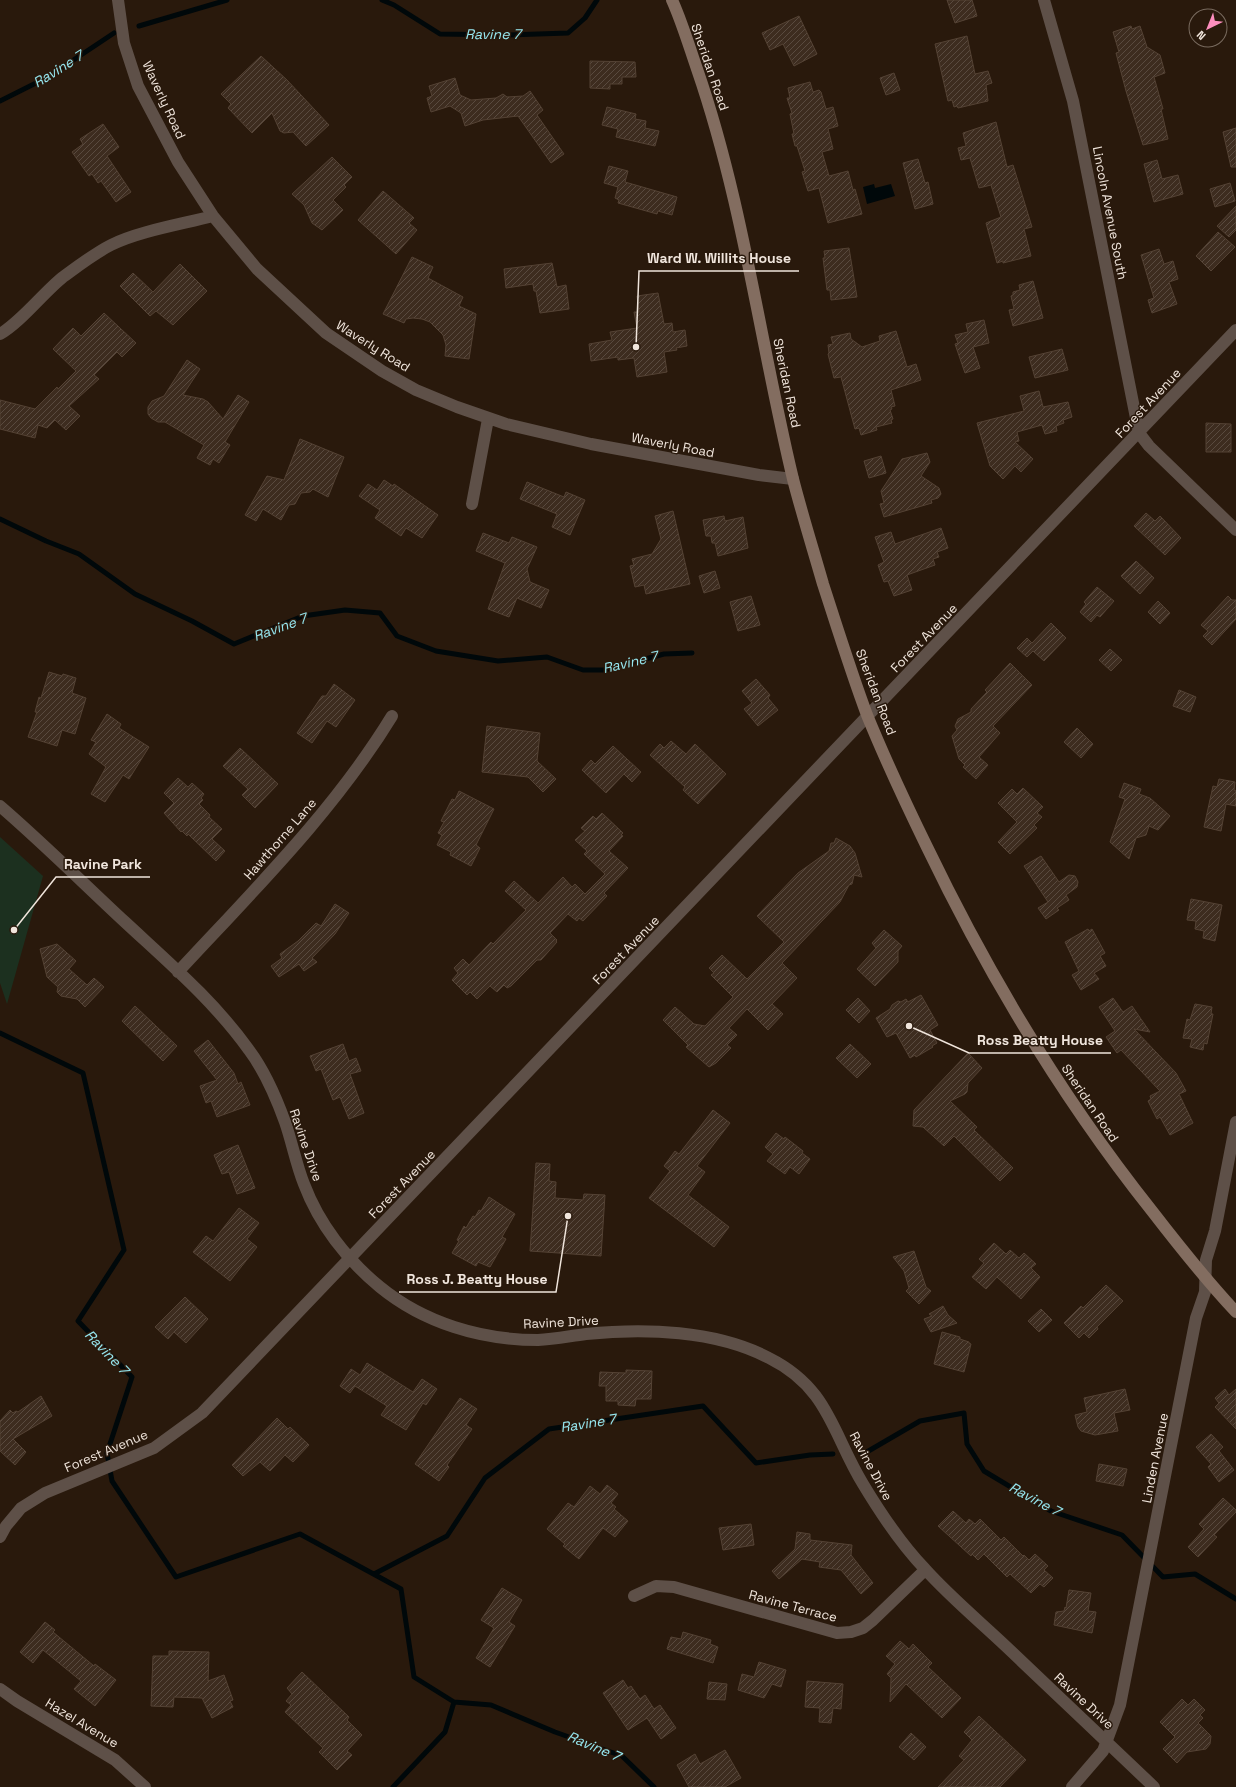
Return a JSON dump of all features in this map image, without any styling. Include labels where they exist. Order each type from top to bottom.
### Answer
[{"type":"street","name":"Waverly Road","points":[[118,0],[124,43],[138,86],[178,162],[213,216],[257,269],[326,334],[382,371],[416,390],[488,419],[591,444],[759,475],[793,479]]},
{"type":"street","name":"Sheridan Road","points":[[672,0],[711,110],[734,196],[793,479],[809,538],[840,637],[868,717],[914,820],[950,895],[985,962],[1022,1024],[1081,1117],[1112,1160],[1205,1278],[1236,1312]]},
{"type":"street","name":"Lincoln Avenue South","points":[[1044,0],[1073,101],[1139,433]]},
{"type":"street","points":[[0,334],[64,276],[111,245],[132,237],[213,216]]},
{"type":"street","name":"Forest Avenue","points":[[0,1537],[6,1526],[21,1508],[45,1493],[154,1448],[202,1413],[1236,330]]},
{"type":"street","points":[[472,504],[488,419]]},
{"type":"street","points":[[1139,433],[1149,446],[1236,530]]},
{"type":"street","name":"Hawthorne Lane","points":[[178,972],[293,848],[347,782],[392,716]]},
{"type":"street","name":"Ravine Drive","points":[[0,806],[215,1008],[250,1052],[269,1085],[284,1120],[304,1185],[326,1228],[350,1258],[379,1286],[408,1307],[439,1322],[490,1337],[535,1340],[588,1334],[649,1332],[669,1333],[722,1341],[758,1352],[774,1360],[808,1386],[822,1403],[867,1491],[886,1521],[925,1570],[1154,1787]]},
{"type":"street","name":"Linden Avenue","points":[[1072,1787],[1104,1751],[1120,1705],[1158,1519],[1196,1318],[1205,1292],[1206,1260],[1215,1232],[1236,1122]]},
{"type":"street","name":"Ravine Terrace","points":[[634,1596],[656,1586],[674,1587],[811,1627],[837,1633],[851,1632],[863,1628],[874,1620],[925,1570]]},
{"type":"street","name":"Hazel Avenue","points":[[0,1689],[17,1701],[115,1760],[145,1787]]},
{"type":"green space","points":[[0,837],[43,876],[7,1004],[0,983]]},
{"type":"shaded area","points":[[874,184],[875,188],[891,184],[895,196],[867,204],[863,187]]},
{"type":"building","points":[[947,0],[972,0],[977,16],[955,23]]},
{"type":"building","points":[[799,16],[817,54],[794,66],[783,44],[770,50],[762,33]]},
{"type":"building","points":[[1131,26],[1132,29],[1140,26],[1147,47],[1160,55],[1165,73],[1154,77],[1163,109],[1161,109],[1168,139],[1143,145],[1126,91],[1116,53],[1119,52],[1113,32]]},
{"type":"building","points":[[967,36],[975,74],[988,71],[992,83],[986,85],[988,101],[958,108],[957,106],[954,107],[952,100],[948,101],[935,44]]},
{"type":"building","points":[[261,56],[287,80],[329,125],[306,146],[293,132],[284,133],[280,131],[272,113],[252,133],[228,108],[231,104],[221,94]]},
{"type":"building","points":[[590,61],[635,62],[636,77],[622,77],[622,84],[610,84],[610,89],[590,88]]},
{"type":"building","points":[[894,73],[900,90],[886,95],[880,78]]},
{"type":"building","points":[[455,78],[460,95],[471,100],[496,98],[503,94],[507,97],[523,96],[530,91],[543,110],[537,115],[564,154],[551,163],[518,116],[483,120],[465,126],[461,113],[450,106],[431,112],[427,98],[432,96],[429,86]]},
{"type":"building","points":[[810,82],[813,92],[819,90],[821,92],[826,109],[833,107],[838,126],[828,129],[833,149],[822,152],[829,176],[848,171],[862,214],[828,223],[819,188],[808,191],[802,172],[805,171],[792,134],[794,134],[790,114],[792,113],[787,98],[790,98],[788,88]]},
{"type":"building","points":[[607,107],[636,114],[635,119],[646,121],[645,128],[659,131],[655,146],[616,137],[618,129],[602,125]]},
{"type":"building","points":[[996,122],[1007,167],[1013,165],[1032,227],[1024,229],[1031,256],[1003,263],[1003,261],[997,263],[986,223],[1001,217],[991,185],[979,188],[970,158],[961,160],[958,148],[966,146],[963,133]]},
{"type":"building","points":[[103,124],[119,147],[107,156],[131,192],[116,202],[101,181],[98,183],[92,174],[89,176],[72,152],[83,144],[80,139]]},
{"type":"building","points":[[1236,128],[1236,167],[1231,167],[1223,132]]},
{"type":"building","points":[[332,157],[352,177],[344,185],[346,187],[333,200],[343,210],[322,230],[312,223],[304,205],[292,194]]},
{"type":"building","points":[[918,159],[925,183],[928,182],[933,204],[915,209],[903,163]]},
{"type":"building","points":[[1157,160],[1162,179],[1178,175],[1183,194],[1154,202],[1144,164]]},
{"type":"building","points":[[609,166],[628,171],[625,182],[677,197],[672,215],[658,211],[657,214],[618,203],[619,200],[615,198],[618,187],[604,183]]},
{"type":"building","points":[[1230,183],[1235,201],[1215,207],[1210,189]]},
{"type":"building","points":[[383,191],[414,218],[409,223],[417,230],[396,254],[358,220]]},
{"type":"building","points":[[1236,206],[1236,230],[1229,237],[1217,226]]},
{"type":"building","points":[[1218,232],[1235,247],[1211,271],[1196,256]]},
{"type":"building","points":[[849,248],[857,297],[831,300],[830,290],[827,290],[823,258],[825,258],[824,251]]},
{"type":"building","points":[[1159,249],[1164,264],[1173,261],[1178,279],[1169,282],[1177,304],[1152,313],[1148,300],[1154,298],[1141,255]]},
{"type":"building","points":[[412,257],[433,267],[428,278],[463,297],[459,306],[476,314],[469,359],[445,356],[446,345],[443,335],[430,322],[413,318],[406,319],[404,323],[383,314]]},
{"type":"building","points":[[552,263],[557,287],[566,285],[569,309],[540,313],[536,291],[534,291],[533,284],[506,288],[504,269]]},
{"type":"building","points":[[180,264],[207,291],[173,325],[156,311],[150,316],[120,286],[133,273],[153,292]]},
{"type":"building","points":[[1033,281],[1043,318],[1013,326],[1009,310],[1014,309],[1011,296],[1013,295],[1013,292],[1020,290],[1019,285]]},
{"type":"building","points":[[658,293],[664,324],[672,323],[673,332],[685,330],[687,346],[676,348],[677,350],[664,352],[667,372],[637,377],[634,358],[618,360],[618,357],[591,361],[589,344],[612,340],[610,332],[637,328],[634,312],[639,312],[637,296]]},
{"type":"building","points":[[104,313],[136,343],[122,357],[117,352],[94,375],[99,379],[69,406],[80,416],[66,430],[55,420],[47,428],[38,425],[35,438],[0,429],[0,400],[35,409],[76,371],[53,349],[73,328],[81,336]]},
{"type":"building","points":[[984,320],[989,343],[973,347],[980,368],[965,373],[955,344],[958,343],[955,335],[968,332],[966,324]]},
{"type":"building","points":[[896,331],[907,367],[916,364],[921,380],[891,390],[895,406],[891,407],[892,409],[890,410],[893,419],[891,420],[892,423],[876,427],[877,430],[861,435],[859,428],[855,429],[841,377],[834,378],[828,354],[828,345],[833,344],[831,337],[850,333],[851,339],[862,347],[880,341],[879,336]]},
{"type":"building","points":[[1062,349],[1068,370],[1035,378],[1029,357]]},
{"type":"building","points":[[187,360],[200,369],[183,395],[203,399],[208,402],[223,419],[238,395],[249,402],[225,442],[230,445],[219,463],[213,459],[210,465],[197,458],[204,445],[165,422],[158,422],[151,418],[148,414],[148,407],[152,401],[164,396]]},
{"type":"building","points":[[1039,391],[1043,407],[1068,402],[1072,417],[1063,420],[1064,423],[1056,426],[1057,431],[1045,434],[1042,425],[1017,432],[1019,441],[1015,442],[1033,459],[1021,472],[1015,466],[1003,479],[990,466],[977,423],[1024,411],[1020,396]]},
{"type":"building","points":[[1206,423],[1231,424],[1231,452],[1206,452]]},
{"type":"building","points":[[300,439],[344,457],[328,497],[313,489],[310,492],[301,493],[295,504],[289,505],[281,520],[263,509],[256,521],[245,515],[267,476],[284,480]]},
{"type":"building","points":[[927,453],[930,462],[921,476],[939,488],[941,494],[938,498],[931,500],[932,503],[884,517],[880,504],[884,503],[881,491],[902,459]]},
{"type":"building","points":[[881,456],[886,473],[869,478],[864,461]]},
{"type":"building","points":[[384,480],[393,486],[394,484],[438,515],[422,538],[406,528],[401,536],[375,518],[380,510],[359,496],[368,484],[377,490]]},
{"type":"building","points":[[527,482],[564,497],[566,492],[585,500],[570,535],[552,527],[557,514],[520,499]]},
{"type":"building","points":[[673,511],[690,584],[646,594],[644,585],[635,587],[630,566],[634,565],[632,559],[652,554],[661,539],[655,516]]},
{"type":"building","points":[[1146,513],[1155,521],[1160,516],[1181,538],[1165,555],[1134,526]]},
{"type":"building","points":[[724,516],[725,521],[743,517],[748,548],[718,556],[715,543],[712,543],[711,536],[706,536],[703,520]]},
{"type":"building","points":[[941,528],[948,548],[937,552],[939,557],[933,559],[935,565],[907,575],[912,590],[894,596],[888,581],[884,582],[878,565],[884,562],[875,537],[891,532],[895,544]]},
{"type":"building","points":[[483,533],[509,543],[512,537],[537,547],[527,569],[530,582],[549,590],[541,608],[517,598],[509,617],[488,609],[505,563],[476,551]]},
{"type":"building","points":[[1136,561],[1154,578],[1140,594],[1121,576]]},
{"type":"building","points":[[715,571],[720,588],[704,593],[699,576]]},
{"type":"building","points":[[1097,587],[1114,601],[1100,617],[1097,615],[1091,622],[1080,612],[1086,604],[1084,602]]},
{"type":"building","points":[[751,596],[760,625],[738,631],[730,602]]},
{"type":"building","points":[[1228,596],[1232,600],[1236,600],[1236,619],[1212,645],[1203,636],[1208,631],[1201,625]]},
{"type":"building","points":[[1158,601],[1170,613],[1160,624],[1148,612]]},
{"type":"building","points":[[1051,623],[1066,638],[1044,661],[1033,651],[1027,657],[1017,648],[1027,638],[1032,643]]},
{"type":"building","points":[[1110,649],[1122,660],[1111,671],[1099,660]]},
{"type":"building","points":[[1010,663],[1032,685],[993,726],[1000,733],[979,757],[988,765],[976,779],[963,767],[965,765],[959,759],[952,736],[957,730],[955,726],[958,719],[971,712],[971,709],[987,692],[985,690]]},
{"type":"building","points":[[49,672],[76,678],[72,693],[86,698],[75,734],[62,730],[57,746],[28,737],[37,712],[35,712],[39,697],[41,698]]},
{"type":"building","points":[[756,679],[770,695],[768,698],[778,710],[758,726],[744,709],[752,703],[742,691]]},
{"type":"building","points":[[334,684],[355,700],[336,727],[327,721],[312,743],[297,733],[322,696],[326,696]]},
{"type":"building","points":[[1179,690],[1196,697],[1190,712],[1173,706]]},
{"type":"building","points":[[107,714],[121,724],[119,728],[149,747],[129,779],[123,775],[105,802],[91,794],[106,767],[89,754],[96,742],[91,740]]},
{"type":"building","points":[[487,726],[540,733],[537,761],[556,779],[543,792],[528,777],[482,772]]},
{"type":"building","points":[[1077,728],[1093,744],[1081,758],[1064,742]]},
{"type":"building","points":[[671,741],[686,754],[695,744],[726,774],[698,804],[683,790],[685,787],[650,755],[660,744],[664,748]]},
{"type":"building","points":[[613,746],[641,772],[632,782],[624,774],[606,793],[582,770],[591,760],[595,764]]},
{"type":"building","points":[[240,748],[278,784],[255,808],[242,795],[248,789],[223,766]]},
{"type":"building","points":[[178,778],[188,787],[192,783],[204,794],[201,798],[203,800],[199,804],[210,815],[209,817],[222,829],[212,839],[225,851],[216,861],[188,834],[187,836],[182,831],[181,832],[164,813],[174,803],[164,793]]},
{"type":"building","points":[[1219,779],[1235,782],[1234,790],[1236,791],[1236,806],[1226,804],[1221,831],[1204,827],[1213,786],[1217,787]]},
{"type":"building","points":[[1124,783],[1141,789],[1139,794],[1150,798],[1170,816],[1158,830],[1149,826],[1146,835],[1136,838],[1129,859],[1110,842],[1125,799],[1119,797]]},
{"type":"building","points":[[1023,788],[1043,807],[1037,813],[1042,817],[1034,825],[1037,828],[1010,854],[998,842],[1017,822],[998,803],[1012,789],[1017,794]]},
{"type":"building","points":[[459,791],[494,809],[476,845],[480,848],[471,866],[450,855],[451,852],[437,845],[442,835],[438,833],[444,822],[441,821],[452,799],[455,800]]},
{"type":"building","points":[[602,813],[623,833],[621,835],[623,836],[609,851],[628,868],[604,893],[607,896],[583,921],[579,918],[577,921],[568,914],[550,933],[557,940],[557,942],[541,960],[537,960],[511,986],[507,988],[504,985],[497,992],[490,986],[477,999],[470,992],[467,995],[452,980],[458,973],[454,968],[463,959],[469,965],[491,942],[493,944],[526,910],[505,891],[514,881],[538,903],[563,877],[572,887],[575,884],[585,894],[605,874],[584,854],[587,851],[575,840],[585,831],[581,828],[593,816],[596,819]]},
{"type":"building","points":[[836,838],[850,846],[855,853],[862,877],[854,875],[852,884],[849,885],[840,902],[782,963],[797,978],[772,1004],[783,1014],[768,1030],[747,1009],[729,1028],[737,1035],[727,1045],[731,1048],[716,1063],[709,1067],[686,1047],[688,1045],[663,1020],[675,1007],[694,1024],[705,1026],[733,997],[711,975],[714,973],[709,968],[722,955],[747,979],[784,942],[757,916],[798,873],[829,851],[831,843],[834,843]]},
{"type":"building","points":[[1041,856],[1059,882],[1069,875],[1075,876],[1078,882],[1077,887],[1066,895],[1069,900],[1057,908],[1059,910],[1046,919],[1038,908],[1048,902],[1024,866]]},
{"type":"building","points":[[1191,899],[1222,905],[1215,941],[1203,938],[1204,931],[1195,929],[1196,921],[1187,920]]},
{"type":"building","points":[[335,904],[349,913],[335,934],[312,958],[317,962],[304,971],[299,964],[279,977],[271,966],[282,958],[280,954],[298,941],[316,923],[321,926]]},
{"type":"building","points":[[1088,929],[1089,931],[1092,929],[1105,953],[1100,956],[1106,966],[1094,973],[1099,979],[1081,990],[1072,975],[1079,971],[1065,942]]},
{"type":"building","points":[[884,930],[902,946],[898,951],[898,962],[875,986],[857,969],[876,948],[872,943]]},
{"type":"building","points":[[57,944],[76,961],[69,969],[87,985],[94,978],[104,987],[85,1007],[77,999],[61,996],[57,992],[58,987],[47,977],[40,949]]},
{"type":"building","points":[[921,995],[938,1025],[930,1030],[937,1043],[916,1057],[915,1055],[910,1058],[896,1033],[887,1037],[876,1018],[890,1009],[892,1005],[898,1001],[901,1002],[906,999],[908,1002]]},
{"type":"building","points":[[858,998],[870,1011],[859,1023],[846,1010]]},
{"type":"building","points":[[1113,998],[1123,1012],[1132,1006],[1150,1032],[1134,1029],[1176,1073],[1186,1091],[1179,1094],[1193,1123],[1170,1135],[1160,1117],[1157,1119],[1148,1101],[1151,1099],[1150,1096],[1160,1091],[1121,1050],[1117,1053],[1106,1037],[1115,1031],[1099,1007]]},
{"type":"building","points":[[1195,1004],[1212,1007],[1211,1014],[1213,1014],[1207,1044],[1204,1043],[1203,1050],[1190,1047],[1192,1039],[1183,1038],[1187,1019],[1190,1020]]},
{"type":"building","points":[[135,1006],[177,1046],[163,1061],[122,1021]]},
{"type":"building","points":[[208,1040],[234,1073],[238,1084],[241,1082],[250,1105],[217,1117],[211,1101],[206,1103],[200,1086],[217,1080],[194,1051]]},
{"type":"building","points":[[343,1044],[349,1061],[356,1058],[361,1071],[350,1074],[364,1113],[349,1119],[340,1097],[333,1100],[321,1069],[316,1071],[310,1056]]},
{"type":"building","points":[[850,1044],[871,1064],[857,1078],[836,1058]]},
{"type":"building","points":[[968,1053],[982,1068],[968,1083],[967,1092],[950,1101],[977,1127],[974,1130],[1013,1168],[1000,1181],[954,1136],[944,1146],[923,1127],[913,1126],[914,1110]]},
{"type":"building","points":[[713,1110],[730,1123],[697,1166],[705,1172],[688,1195],[729,1227],[714,1247],[649,1198],[670,1171],[664,1166],[675,1151],[679,1154]]},
{"type":"building","points":[[776,1133],[784,1139],[785,1137],[803,1151],[802,1153],[810,1159],[799,1174],[790,1167],[785,1174],[767,1161],[773,1154],[765,1147]]},
{"type":"building","points":[[238,1145],[255,1188],[237,1194],[229,1172],[222,1174],[214,1155]]},
{"type":"building","points":[[536,1163],[550,1164],[549,1181],[556,1182],[555,1198],[583,1200],[584,1194],[605,1195],[601,1256],[530,1251]]},
{"type":"building","points":[[489,1197],[515,1214],[502,1237],[506,1239],[490,1267],[478,1262],[476,1266],[452,1253],[459,1241],[457,1240],[464,1226],[466,1228],[473,1216],[475,1217],[479,1210],[481,1211]]},
{"type":"building","points":[[239,1208],[259,1223],[247,1239],[257,1247],[230,1281],[193,1252],[206,1236],[213,1241]]},
{"type":"building","points":[[994,1243],[1006,1254],[1010,1250],[1019,1258],[1024,1253],[1036,1264],[1031,1268],[1040,1277],[1021,1299],[997,1277],[986,1289],[972,1277],[984,1263],[979,1259]]},
{"type":"building","points":[[914,1251],[926,1287],[931,1291],[919,1304],[906,1291],[909,1288],[904,1271],[893,1257]]},
{"type":"building","points":[[1106,1285],[1123,1301],[1097,1327],[1098,1329],[1089,1338],[1084,1333],[1079,1338],[1064,1323],[1081,1306],[1083,1308]]},
{"type":"building","points":[[185,1297],[208,1319],[186,1343],[174,1332],[168,1339],[155,1327]]},
{"type":"building","points":[[943,1306],[948,1315],[957,1323],[931,1332],[924,1319],[932,1316],[929,1314]]},
{"type":"building","points":[[1041,1309],[1052,1320],[1039,1332],[1028,1321]]},
{"type":"building","points":[[942,1332],[960,1337],[960,1339],[971,1344],[964,1372],[934,1364]]},
{"type":"building","points":[[367,1363],[413,1392],[422,1379],[437,1389],[426,1405],[423,1403],[406,1430],[381,1415],[387,1406],[355,1386],[350,1393],[340,1386],[351,1369],[360,1375]]},
{"type":"building","points":[[626,1370],[652,1371],[651,1399],[636,1399],[635,1406],[618,1405],[618,1401],[606,1401],[606,1386],[599,1386],[600,1372],[626,1373]]},
{"type":"building","points":[[1125,1389],[1130,1410],[1114,1413],[1118,1431],[1095,1435],[1081,1431],[1078,1427],[1075,1415],[1087,1412],[1084,1398]]},
{"type":"building","points":[[1225,1389],[1229,1395],[1236,1389],[1236,1429],[1215,1407],[1219,1403],[1215,1398]]},
{"type":"building","points":[[41,1396],[52,1416],[13,1439],[26,1452],[15,1465],[0,1451],[0,1421],[10,1410],[13,1413],[16,1411],[18,1412]]},
{"type":"building","points":[[460,1398],[477,1409],[466,1425],[472,1429],[447,1465],[449,1467],[439,1481],[415,1464]]},
{"type":"building","points":[[277,1418],[288,1429],[290,1427],[309,1445],[293,1462],[285,1455],[270,1471],[260,1462],[243,1476],[232,1465]]},
{"type":"building","points":[[1211,1434],[1223,1447],[1219,1451],[1234,1470],[1219,1482],[1208,1467],[1211,1464],[1196,1447]]},
{"type":"building","points":[[1099,1464],[1127,1469],[1123,1486],[1096,1481]]},
{"type":"building","points":[[607,1485],[618,1494],[611,1503],[616,1507],[614,1509],[628,1521],[615,1537],[603,1528],[579,1559],[563,1546],[565,1544],[547,1529],[568,1503],[574,1507],[590,1486],[600,1494]]},
{"type":"building","points":[[1223,1498],[1236,1510],[1236,1512],[1214,1535],[1217,1537],[1198,1557],[1188,1547],[1204,1529],[1199,1524]]},
{"type":"building","points":[[953,1511],[966,1523],[969,1519],[975,1524],[980,1519],[1001,1540],[1004,1537],[1029,1560],[1035,1554],[1048,1566],[1044,1570],[1053,1578],[1044,1587],[1040,1584],[1031,1593],[1010,1574],[1007,1577],[984,1554],[978,1560],[972,1554],[971,1556],[938,1526]]},
{"type":"building","points":[[751,1524],[754,1545],[723,1550],[719,1528]]},
{"type":"building","points":[[797,1532],[810,1534],[810,1540],[852,1545],[851,1555],[873,1583],[861,1594],[841,1570],[819,1567],[820,1562],[802,1559],[779,1579],[772,1571],[795,1549]]},
{"type":"building","points":[[502,1588],[522,1600],[509,1622],[515,1626],[490,1667],[476,1658],[494,1628],[481,1620]]},
{"type":"building","points":[[1069,1590],[1091,1593],[1088,1611],[1096,1612],[1092,1633],[1054,1625],[1056,1612],[1064,1611],[1065,1607],[1066,1608]]},
{"type":"building","points":[[45,1622],[55,1630],[53,1632],[94,1666],[95,1664],[116,1680],[95,1706],[74,1689],[81,1681],[43,1650],[33,1663],[20,1652]]},
{"type":"building","points":[[683,1632],[711,1640],[710,1644],[718,1647],[713,1663],[667,1649],[671,1637],[681,1639]]},
{"type":"building","points":[[900,1641],[909,1649],[913,1644],[932,1663],[928,1667],[961,1698],[942,1718],[906,1684],[890,1702],[891,1678],[887,1674],[895,1664],[886,1656]]},
{"type":"building","points":[[169,1651],[209,1652],[208,1681],[224,1675],[233,1700],[230,1701],[233,1707],[212,1718],[202,1698],[174,1697],[173,1707],[151,1706],[153,1656],[169,1656]]},
{"type":"building","points":[[759,1662],[786,1670],[781,1687],[772,1684],[764,1698],[738,1690],[742,1674],[754,1677]]},
{"type":"building","points":[[302,1672],[349,1717],[347,1720],[362,1735],[347,1751],[352,1755],[337,1770],[319,1752],[323,1748],[285,1712],[291,1705],[286,1701],[292,1694],[287,1688]]},
{"type":"building","points":[[623,1680],[628,1688],[631,1686],[640,1699],[645,1695],[654,1709],[660,1705],[676,1728],[661,1739],[647,1718],[628,1730],[603,1693]]},
{"type":"building","points":[[807,1681],[843,1684],[841,1709],[833,1708],[831,1723],[819,1722],[820,1708],[805,1707]]},
{"type":"building","points":[[709,1682],[727,1684],[725,1700],[707,1699]]},
{"type":"building","points":[[1182,1699],[1188,1705],[1194,1699],[1205,1710],[1200,1715],[1203,1718],[1198,1723],[1211,1736],[1210,1744],[1206,1749],[1187,1752],[1177,1763],[1163,1749],[1175,1737],[1160,1722]]},
{"type":"building","points":[[979,1716],[1026,1760],[1000,1787],[938,1787],[964,1760],[959,1756],[972,1740],[964,1732]]},
{"type":"building","points":[[911,1733],[926,1747],[914,1760],[899,1747]]},
{"type":"building","points":[[725,1750],[741,1778],[725,1787],[689,1787],[677,1765],[695,1754],[700,1764]]},
{"type":"waterway","name":"Ravine 7","points":[[139,26],[227,0]]},
{"type":"waterway","name":"Ravine 7","points":[[382,0],[394,5],[440,34],[506,35],[568,33],[585,18],[597,0]]},
{"type":"waterway","name":"Ravine 7","points":[[0,101],[48,77],[114,33]]},
{"type":"waterway","name":"Ravine 7","points":[[0,519],[46,541],[79,554],[135,594],[192,621],[234,644],[303,616],[345,610],[380,613],[397,636],[436,651],[498,661],[547,657],[583,670],[604,670],[664,654],[692,653]]},
{"type":"waterway","name":"Ravine 7","points":[[0,1033],[83,1073],[124,1250],[78,1321],[132,1377],[107,1453],[112,1481],[176,1577],[300,1534],[401,1589],[414,1677],[454,1702],[491,1705],[555,1732],[622,1756],[654,1787]]},
{"type":"waterway","name":"Ravine 7","points":[[374,1574],[447,1536],[485,1478],[549,1429],[703,1406],[756,1463],[810,1455],[833,1454]]},
{"type":"waterway","name":"Ravine 7","points":[[861,1453],[865,1453],[920,1421],[964,1413],[967,1444],[984,1471],[1051,1511],[1122,1535],[1163,1577],[1195,1574],[1236,1599]]},
{"type":"waterway","points":[[393,1787],[445,1732],[454,1702]]},
{"type":"place","name":"Ward W. Willits House","points":[[636,347]]},
{"type":"place","name":"Ravine Park","points":[[14,930]]},
{"type":"place","name":"Ross Beatty House","points":[[909,1026]]},
{"type":"place","name":"Ross J. Beatty House","points":[[568,1216]]}]
